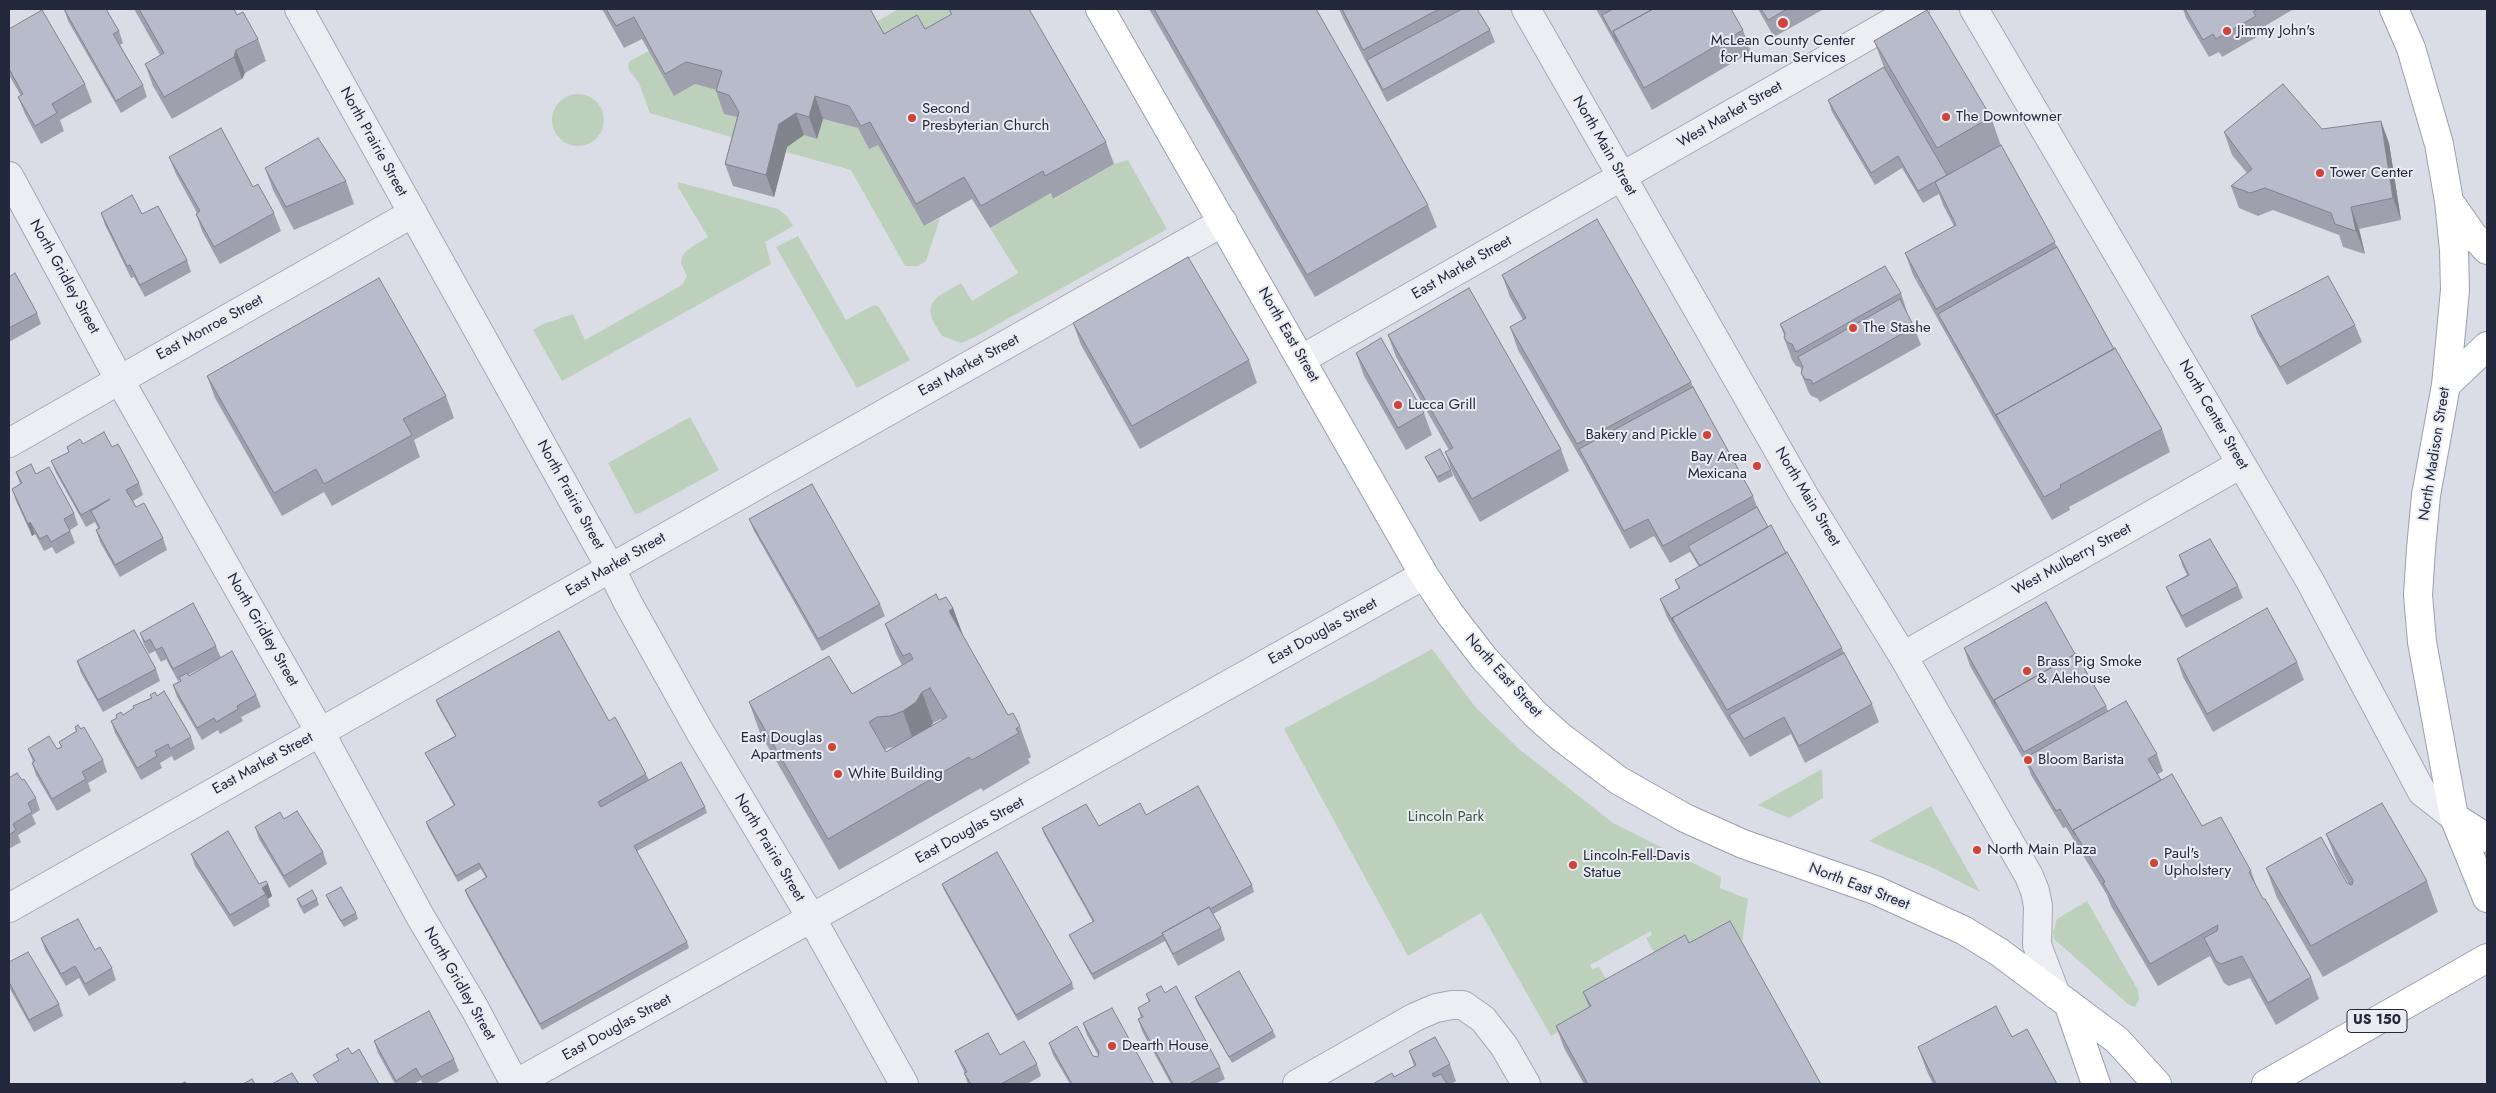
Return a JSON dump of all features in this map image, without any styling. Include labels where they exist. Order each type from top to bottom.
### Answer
[{"type":"main road","name":"North East Street","points":[[1100,9],[1224,222],[1424,575],[1456,622],[1511,688],[1561,737],[1618,780],[1685,818],[1717,833],[1776,856],[1876,890],[1963,930],[1999,952],[2117,1040],[2157,1084]]},
{"type":"main road","name":"North Madison Street","points":[[2394,9],[2411,48],[2428,101],[2449,201],[2455,290],[2446,385],[2426,495],[2418,595],[2422,642],[2454,817],[2487,898]]},
{"type":"main road","points":[[2449,201],[2472,234],[2487,250]]},
{"type":"main road","points":[[2446,385],[2487,346]]},
{"type":"main road","points":[[2454,817],[2487,838]]},
{"type":"main road","name":"US 150","points":[[2266,1084],[2487,958]]},
{"type":"main road","points":[[2062,999],[2096,1084]]},
{"type":"street","name":"North Prairie Street","points":[[299,9],[700,732],[812,919],[904,1084]]},
{"type":"street","name":"North Main Street","points":[[1526,9],[1805,497],[1903,656],[2029,876],[2038,906],[2037,945],[2062,999]]},
{"type":"street","name":"West Market Street","points":[[1622,177],[1915,9]]},
{"type":"street","name":"North Center Street","points":[[1974,9],[2310,581],[2422,792],[2454,817]]},
{"type":"street","name":"North Gridley Street","points":[[9,176],[119,379],[320,732],[420,916],[475,1009],[515,1084]]},
{"type":"street","name":"East Market Street","points":[[1302,359],[1622,177]]},
{"type":"street","name":"East Monroe Street","points":[[9,443],[413,213]]},
{"type":"street","name":"East Market Street","points":[[9,908],[1224,222]]},
{"type":"street","name":"West Mulberry Street","points":[[1903,656],[2241,464]]},
{"type":"street","name":"East Douglas Street","points":[[515,1084],[1424,575]]},
{"type":"street","points":[[1297,1084],[1426,1012],[1452,1004],[1463,1005],[1483,1019],[1504,1046],[1526,1084]]},
{"type":"green space","points":[[899,9],[992,9],[893,56],[874,23]]},
{"type":"green space","points":[[649,51],[674,96],[695,84],[730,93],[745,141],[650,113],[639,83],[629,70],[628,65],[630,61]]},
{"type":"green space","points":[[573,94],[583,94],[592,98],[600,106],[604,120],[600,134],[592,142],[583,146],[573,146],[564,142],[556,134],[552,125],[552,115],[556,106],[564,98]]},
{"type":"green space","points":[[823,119],[858,128],[878,145],[924,226],[940,218],[926,261],[918,266],[905,266],[851,170],[786,152],[787,147],[804,135],[817,139]]},
{"type":"green space","points":[[1128,160],[1167,229],[975,337],[961,343],[942,336],[933,321],[930,311],[937,297],[961,283],[972,301],[1018,273],[990,228],[1051,193],[1054,199],[1114,164]]},
{"type":"green space","points":[[678,182],[778,209],[787,216],[793,226],[765,242],[771,264],[562,381],[533,330],[543,324],[573,314],[585,340],[682,285],[687,276],[681,263],[682,257],[687,250],[708,237],[678,187]]},
{"type":"green space","points":[[798,236],[846,320],[874,305],[879,307],[910,360],[857,388],[776,247]]},
{"type":"green space","points":[[690,417],[719,470],[635,514],[608,463]]},
{"type":"green space","name":"Lincoln Park","points":[[1432,649],[1476,708],[1519,749],[1613,823],[1721,877],[1720,888],[1748,899],[1742,943],[1655,954],[1646,938],[1652,935],[1651,931],[1590,965],[1592,969],[1599,967],[1607,980],[1613,998],[1551,1036],[1481,913],[1408,956],[1284,729]]},
{"type":"green space","points":[[1822,769],[1823,798],[1789,818],[1758,805]]},
{"type":"green space","points":[[1931,806],[1980,892],[1933,868],[1869,841]]},
{"type":"green space","points":[[2087,901],[2138,990],[2139,999],[2135,1007],[2128,1004],[2054,939],[2053,932],[2057,919]]},
{"type":"building","points":[[64,9],[106,9],[119,31],[113,34],[143,85],[116,101]]},
{"type":"building","points":[[139,9],[234,9],[237,15],[243,12],[258,39],[236,50],[234,57],[164,97],[145,64],[164,53]]},
{"type":"building","name":"Second Presbyterian Church","points":[[606,9],[870,9],[884,34],[917,15],[925,29],[952,14],[949,9],[1029,9],[1106,142],[1045,176],[1043,171],[981,206],[964,177],[916,204],[870,122],[861,126],[849,106],[815,96],[809,117],[796,113],[779,124],[766,175],[725,164],[739,112],[729,95],[716,91],[722,71],[686,62],[665,74],[634,17],[616,26]]},
{"type":"building","points":[[1154,9],[1316,9],[1428,205],[1307,275]]},
{"type":"building","points":[[1342,9],[1439,9],[1363,50]]},
{"type":"building","points":[[1462,9],[1477,9],[1490,30],[1383,90],[1367,60]]},
{"type":"building","points":[[1613,9],[1653,9],[1613,31],[1617,42],[1602,15]]},
{"type":"building","points":[[1653,9],[1731,9],[1743,30],[1644,88],[1613,31]]},
{"type":"building","points":[[1761,9],[1787,9],[1768,20]]},
{"type":"building","points":[[2185,9],[2258,9],[2253,12],[2256,16],[2216,39],[2213,34],[2203,40]]},
{"type":"building","points":[[42,10],[85,84],[52,104],[57,113],[35,126],[18,97],[23,94],[9,69],[9,29]]},
{"type":"building","points":[[1927,10],[1991,117],[1937,148],[1874,41]]},
{"type":"building","points":[[1884,67],[1947,175],[1918,191],[1898,156],[1871,173],[1828,100]]},
{"type":"building","name":"Tower Center","points":[[2283,84],[2322,129],[2381,121],[2393,198],[2351,207],[2356,231],[2335,224],[2331,213],[2265,188],[2250,193],[2231,186],[2252,169],[2224,132]]},
{"type":"building","points":[[221,128],[253,187],[258,184],[274,213],[214,247],[196,214],[200,211],[169,157]]},
{"type":"building","points":[[318,138],[346,181],[286,207],[265,168]]},
{"type":"building","points":[[2001,145],[2055,242],[1936,309],[1905,253],[1956,225],[1935,182]]},
{"type":"building","points":[[132,195],[142,214],[158,206],[187,260],[140,285],[130,265],[127,266],[101,213]]},
{"type":"building","points":[[1597,219],[1691,382],[1577,444],[1510,327],[1526,318],[1502,275]]},
{"type":"building","points":[[2057,247],[2114,349],[1996,415],[1998,419],[1938,314]]},
{"type":"building","points":[[1188,257],[1249,360],[1132,426],[1073,323]]},
{"type":"building","points":[[1885,266],[1901,293],[1796,352],[1792,344],[1788,343],[1784,338],[1785,333],[1780,324]]},
{"type":"building","points":[[15,273],[37,313],[9,328],[9,277]]},
{"type":"building","points":[[2328,276],[2355,325],[2280,367],[2251,316]]},
{"type":"building","points":[[379,278],[446,396],[403,419],[412,435],[324,484],[316,469],[274,493],[207,376]]},
{"type":"building","points":[[1469,288],[1561,449],[1472,499],[1445,452],[1453,448],[1388,335]]},
{"type":"building","points":[[1900,299],[1914,327],[1813,384],[1811,380],[1805,379],[1801,373],[1803,367],[1798,357]]},
{"type":"building","name":"Lucca Grill","points":[[1381,338],[1424,413],[1398,428],[1356,353]]},
{"type":"building","points":[[2115,348],[2162,429],[2060,485],[2061,488],[2044,497],[1996,415]]},
{"type":"building","points":[[1693,387],[1753,496],[1663,546],[1648,519],[1624,531],[1579,449]]},
{"type":"building","points":[[104,432],[112,447],[118,444],[139,483],[126,490],[136,507],[144,503],[163,538],[115,565],[96,530],[100,528],[91,511],[110,499],[81,515],[51,461],[69,452],[67,447],[80,439],[83,444]]},
{"type":"building","points":[[1440,449],[1451,470],[1437,477],[1425,457]]},
{"type":"building","points":[[31,464],[36,474],[49,467],[74,513],[64,519],[70,531],[51,542],[47,535],[40,539],[30,522],[28,524],[12,489],[22,483],[16,472]]},
{"type":"building","points":[[812,484],[880,604],[818,639],[749,519]]},
{"type":"building","points":[[1757,507],[1768,527],[1700,566],[1688,546]]},
{"type":"building","points":[[1771,525],[1786,553],[1672,618],[1674,623],[1660,599],[1680,588],[1675,580]]},
{"type":"building","points":[[2210,539],[2238,586],[2182,616],[2166,587],[2189,575],[2179,555]]},
{"type":"building","points":[[1787,552],[1842,648],[1727,710],[1672,618]]},
{"type":"building","name":"East Douglas Apartments","points":[[936,594],[939,600],[946,597],[953,608],[949,611],[1008,715],[1013,713],[1020,726],[1016,729],[1019,733],[972,760],[969,757],[828,839],[749,702],[829,656],[852,694],[913,659],[910,653],[903,656],[885,624]],"holes":[[[930,688],[947,717],[886,752],[869,722],[877,717],[890,716],[903,711],[916,702],[922,692]]]},
{"type":"building","name":"Brass Pig Smoke & Alehouse","points":[[2046,602],[2075,654],[1994,700],[1996,705],[1964,648]]},
{"type":"building","points":[[193,603],[216,646],[173,669],[162,647],[156,650],[150,639],[145,642],[140,633]]},
{"type":"building","points":[[2267,608],[2297,662],[2207,714],[2177,659]]},
{"type":"building","points":[[134,630],[156,669],[98,700],[77,661]]},
{"type":"building","points":[[559,631],[609,721],[615,717],[646,774],[598,802],[601,807],[681,762],[705,807],[634,846],[687,942],[540,1024],[465,890],[487,877],[479,863],[456,876],[426,822],[455,805],[425,753],[456,736],[436,700]]},
{"type":"building","points":[[232,651],[256,695],[237,706],[238,709],[216,722],[214,718],[197,728],[173,685],[181,681],[179,677],[187,673],[189,676]]},
{"type":"building","points":[[1844,653],[1872,704],[1799,746],[1784,717],[1744,739],[1729,715]]},
{"type":"building","points":[[2076,654],[2106,706],[2024,752],[1994,700]]},
{"type":"building","points":[[164,691],[191,737],[170,749],[168,744],[155,751],[157,756],[137,768],[111,721],[117,718],[116,715],[121,712],[123,715],[134,708],[133,706],[152,698],[150,695],[155,692],[157,696]]},
{"type":"building","points":[[2126,701],[2157,754],[2148,759],[2161,780],[2073,830],[2075,835],[2060,809],[2056,811],[2025,758]]},
{"type":"building","points":[[78,725],[81,729],[84,727],[103,760],[82,772],[86,779],[52,799],[32,763],[35,761],[28,749],[49,736],[57,749],[62,747],[59,742],[77,731],[75,727]]},
{"type":"building","points":[[17,773],[22,780],[24,779],[36,798],[28,803],[32,812],[13,824],[16,830],[9,835],[9,778]]},
{"type":"building","points":[[2172,774],[2202,826],[2221,817],[2251,871],[2249,872],[2263,899],[2265,899],[2311,977],[2268,1003],[2242,956],[2221,964],[2216,961],[2204,938],[2217,931],[2218,925],[2150,964],[2103,883],[2105,882],[2073,830]]},
{"type":"building","points":[[1198,786],[1252,885],[1162,933],[1163,935],[1092,974],[1069,935],[1094,921],[1042,828],[1086,804],[1099,826],[1140,803],[1146,815]]},
{"type":"building","points":[[2382,803],[2427,881],[2311,946],[2266,868],[2321,837],[2347,883],[2352,885],[2353,880],[2326,834]]},
{"type":"building","points":[[297,811],[323,852],[284,876],[255,827],[280,812],[284,819]]},
{"type":"building","points":[[228,831],[259,884],[266,881],[268,884],[262,888],[266,894],[230,915],[191,854]]},
{"type":"building","points":[[997,852],[1072,983],[1016,1015],[942,884]]},
{"type":"building","points":[[341,887],[356,913],[341,921],[326,895]]},
{"type":"building","points":[[312,890],[317,899],[302,907],[297,899]]},
{"type":"building","points":[[1209,907],[1221,928],[1173,954],[1162,933]]},
{"type":"building","points":[[78,919],[95,950],[100,947],[112,968],[85,984],[75,966],[61,974],[41,938]]},
{"type":"building","points":[[1730,921],[1821,1084],[1588,1084],[1556,1026],[1591,1006],[1583,992],[1685,935],[1689,943]]},
{"type":"building","points":[[28,952],[59,1004],[29,1020],[9,982],[9,962]]},
{"type":"building","points":[[1239,971],[1273,1031],[1229,1057],[1195,997]]},
{"type":"building","points":[[1161,986],[1165,993],[1176,986],[1220,1067],[1189,1084],[1173,1084],[1138,1019],[1143,1017],[1138,1008],[1150,1001],[1146,994]]},
{"type":"building","points":[[1996,1006],[2012,1037],[2027,1029],[2057,1084],[1936,1084],[1918,1047]]},
{"type":"building","name":"Dearth House","points":[[1112,1008],[1154,1084],[1072,1084],[1049,1043],[1077,1026],[1093,1056],[1098,1057],[1099,1052],[1083,1023]]},
{"type":"building","points":[[429,1011],[454,1059],[421,1077],[416,1068],[396,1081],[374,1041]]},
{"type":"building","points":[[988,1033],[1000,1055],[1024,1041],[1037,1064],[1001,1084],[971,1084],[964,1073],[967,1072],[955,1051]]},
{"type":"building","points":[[1435,1037],[1450,1064],[1432,1074],[1434,1077],[1441,1074],[1447,1084],[1373,1084],[1392,1073],[1394,1077],[1416,1065],[1409,1051]]},
{"type":"building","points":[[348,1048],[352,1054],[359,1049],[379,1084],[319,1084],[313,1075],[339,1060],[336,1055]]},
{"type":"building","points":[[292,1073],[299,1084],[272,1084]]},
{"type":"building","points":[[252,1079],[255,1084],[243,1084]]},
{"type":"place","name":"McLean County Center for Human Services","points":[[1783,23]]},
{"type":"place","name":"Jimmy John's","points":[[2227,31]]},
{"type":"place","name":"The Downtowner","points":[[1946,117]]},
{"type":"place","name":"Second Presbyterian Church","points":[[912,118]]},
{"type":"place","name":"Tower Center","points":[[2320,173]]},
{"type":"place","name":"The Stashe","points":[[1853,328]]},
{"type":"place","name":"Lucca Grill","points":[[1398,405]]},
{"type":"place","name":"Bakery and Pickle","points":[[1707,435]]},
{"type":"place","name":"Bay Area Mexicana","points":[[1757,466]]},
{"type":"place","name":"Brass Pig Smoke & Alehouse","points":[[2027,671]]},
{"type":"place","name":"East Douglas Apartments","points":[[832,747]]},
{"type":"place","name":"Bloom Barista","points":[[2028,760]]},
{"type":"place","name":"White Building","points":[[838,774]]},
{"type":"place","name":"North Main Plaza","points":[[1977,850]]},
{"type":"place","name":"Paul's Upholstery","points":[[2154,863]]},
{"type":"place","name":"Lincoln-Fell-Davis Statue","points":[[1573,865]]},
{"type":"place","name":"Dearth House","points":[[1112,1046]]}]
